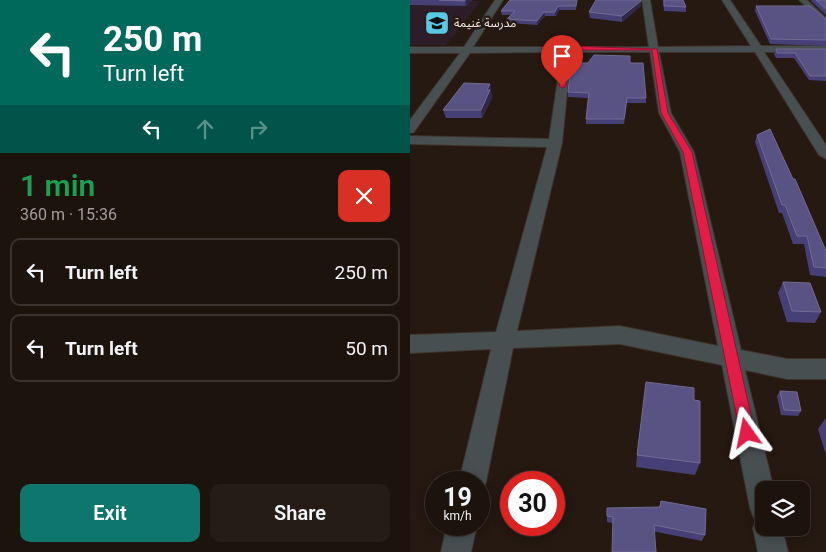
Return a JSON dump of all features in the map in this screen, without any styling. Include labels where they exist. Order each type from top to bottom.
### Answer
[{"type":"street","points":[[410,129],[468,50],[500,0]]},
{"type":"street","points":[[646,0],[665,113],[688,152],[758,481]]},
{"type":"street","points":[[726,0],[826,156]]},
{"type":"street","points":[[803,0],[826,22]]},
{"type":"street","points":[[474,471],[504,340],[555,143],[567,48]]},
{"type":"street","points":[[410,50],[567,48],[826,49]]},
{"type":"street","points":[[410,140],[555,143]]},
{"type":"street","points":[[410,344],[620,335],[787,369],[826,368]]},
{"type":"street","points":[[456,552],[460,536]]},
{"type":"street","points":[[770,536],[773,552]]},
{"type":"shaded area","name":"مدرسة غنيمة","points":[[410,1],[481,1],[446,45],[410,45]]},
{"type":"building","points":[[510,0],[577,0],[576,6],[558,6],[555,12],[544,12],[537,21],[507,19],[515,11],[501,11]]},
{"type":"building","points":[[596,0],[641,1],[622,16],[589,12]]},
{"type":"building","points":[[664,0],[683,0],[686,7],[664,6]]},
{"type":"building","points":[[816,0],[826,0],[826,9]]},
{"type":"building","points":[[756,6],[810,6],[826,19],[826,40],[771,39]]},
{"type":"building","points":[[776,49],[826,49],[826,76],[810,76],[795,53],[777,53]]},
{"type":"building","points":[[594,55],[630,56],[630,63],[643,63],[646,98],[627,98],[624,119],[586,119],[589,93],[568,92],[570,74],[575,74],[578,63],[588,63]]},
{"type":"building","points":[[464,83],[490,84],[487,90],[490,90],[481,110],[443,110]]},
{"type":"building","points":[[770,129],[793,179],[795,179],[826,251],[826,268],[814,267],[807,236],[797,236],[785,205],[782,205],[757,135]]},
{"type":"building","points":[[783,282],[810,283],[821,312],[792,311]]},
{"type":"building","points":[[646,382],[694,388],[694,400],[700,401],[700,463],[637,455]]},
{"type":"building","points":[[780,391],[797,392],[801,411],[784,410]]},
{"type":"building","points":[[661,501],[706,509],[705,535],[654,525],[656,552],[612,552],[613,517],[607,516],[607,508],[660,507]]},
{"type":"place","name":"مدرسة غنيمة","points":[[437,23]]},
{"type":"route","points":[[562,86],[567,48],[654,49],[665,113],[688,152],[747,433]]}]
